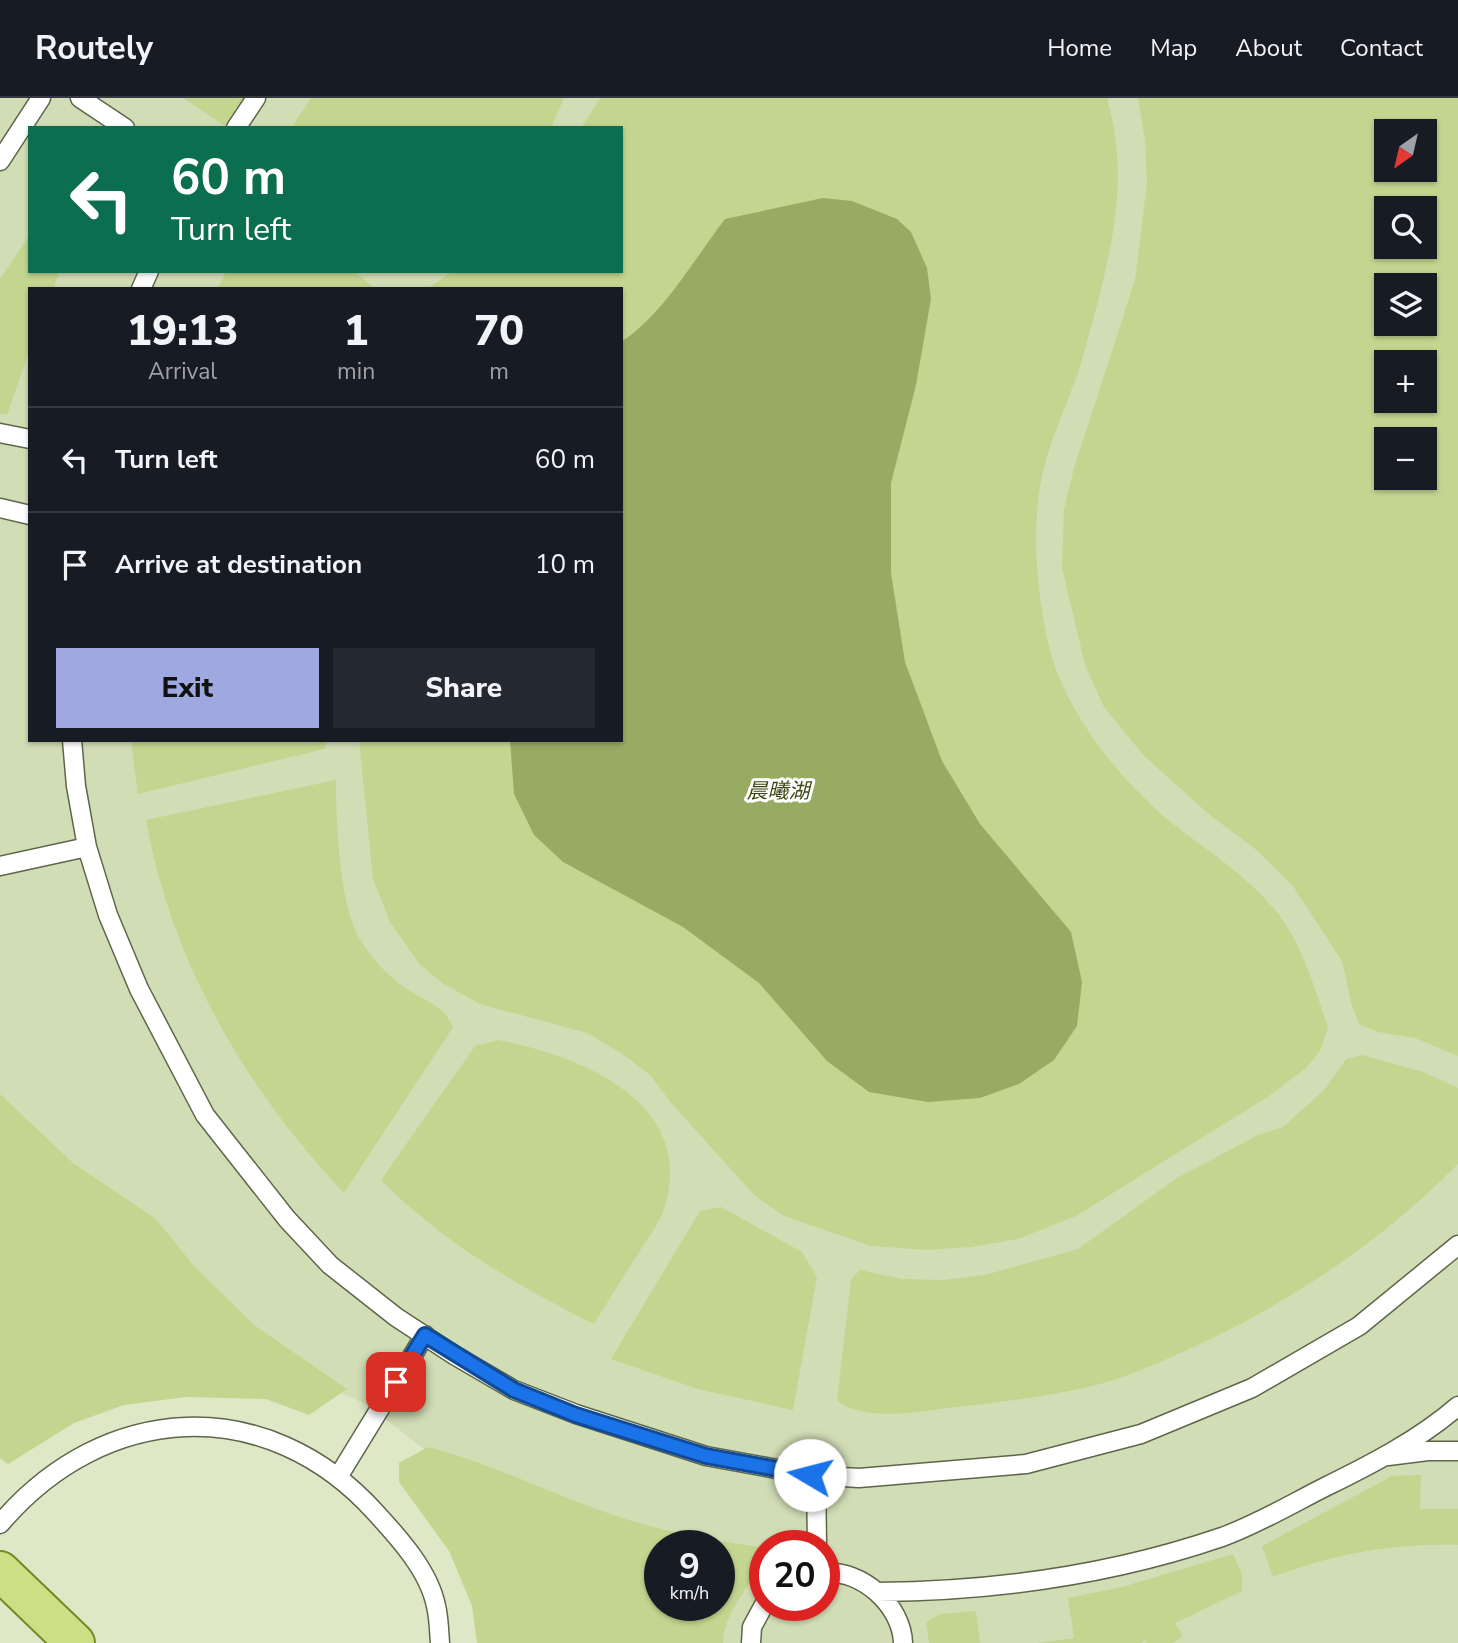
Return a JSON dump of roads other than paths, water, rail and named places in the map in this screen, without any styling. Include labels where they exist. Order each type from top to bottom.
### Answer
[{"type":"main road","points":[[0,1571],[75,1643]]},
{"type":"lane","points":[[0,161],[41,98]]},
{"type":"lane","points":[[80,98],[122,126]]},
{"type":"lane","points":[[237,126],[256,98]]},
{"type":"lane","points":[[0,433],[28,439]]},
{"type":"lane","points":[[0,508],[28,515]]},
{"type":"lane","points":[[72,742],[76,786],[87,847],[108,915],[139,989],[205,1115],[287,1219],[330,1265],[425,1335],[514,1390],[576,1415],[706,1456],[760,1468],[859,1478],[1026,1464],[1141,1434],[1252,1388],[1359,1326],[1458,1245]]},
{"type":"lane","points":[[0,866],[87,847]]},
{"type":"lane","points":[[338,1477],[425,1335]]},
{"type":"lane","points":[[878,1592],[1002,1587],[1149,1558],[1224,1536],[1379,1458],[1458,1406]]},
{"type":"lane","points":[[0,1524],[18,1502],[77,1459],[116,1441],[198,1425],[241,1429],[284,1444],[321,1462],[390,1528],[417,1564],[436,1604],[440,1643]]},
{"type":"lane","points":[[1379,1458],[1428,1451],[1458,1451]]},
{"type":"lane","points":[[816,1474],[817,1530]]},
{"type":"lane","points":[[840,1575],[857,1578],[878,1592],[894,1611],[903,1643]]},
{"type":"lane","points":[[751,1643],[755,1621]]},
{"type":"water","name":"晨曦湖","points":[[823,198],[852,201],[897,219],[911,232],[927,268],[931,299],[916,385],[891,483],[891,573],[905,662],[942,761],[980,824],[1071,932],[1082,982],[1077,1026],[1054,1060],[1019,1084],[980,1098],[928,1102],[869,1092],[827,1061],[759,983],[683,927],[563,862],[534,835],[514,794],[510,742],[623,742],[623,340],[665,301],[725,219]]}]
